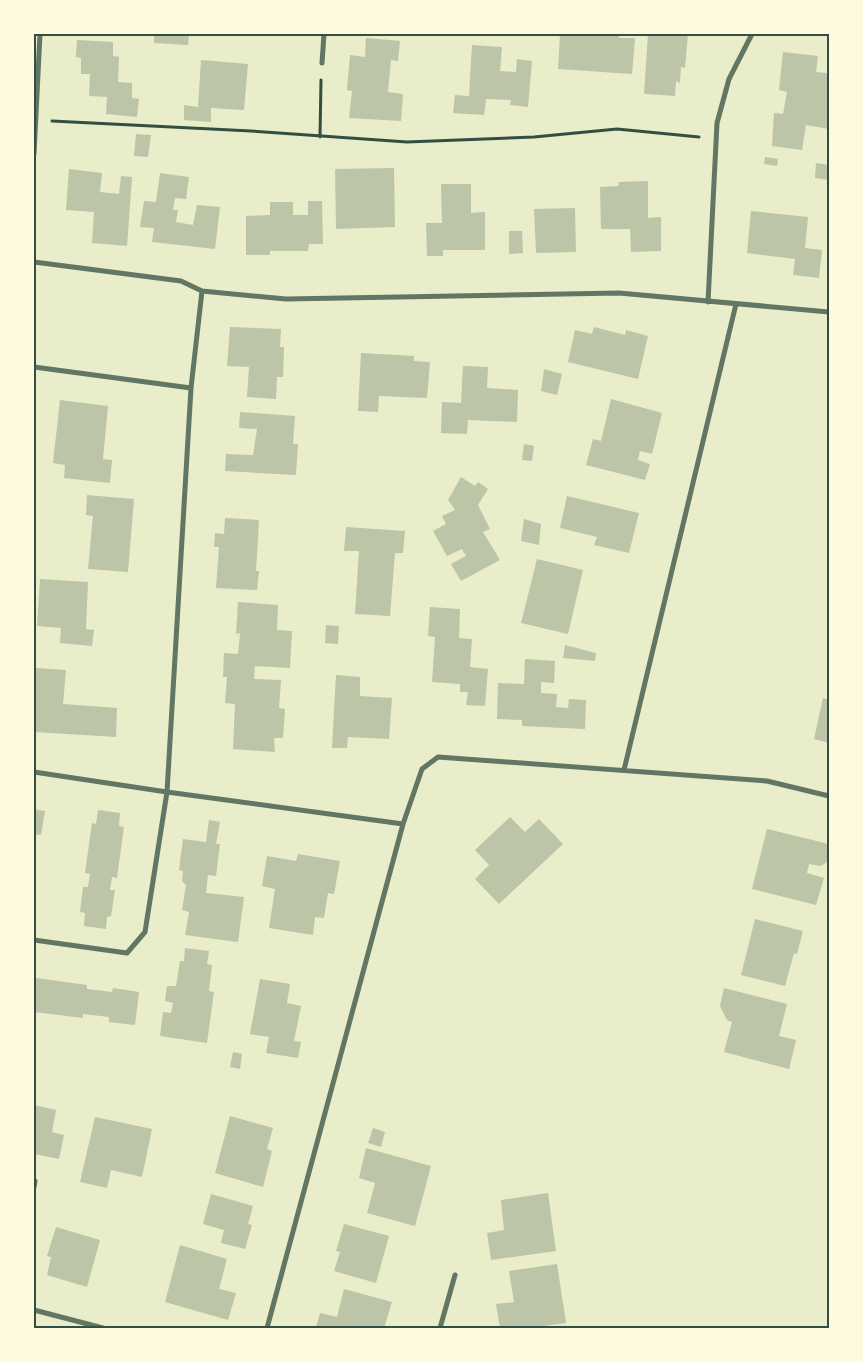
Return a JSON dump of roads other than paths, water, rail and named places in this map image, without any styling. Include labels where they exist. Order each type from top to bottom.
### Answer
[{"type":"street","points":[[34,154],[40,34]]},
{"type":"street","points":[[322,63],[324,34]]},
{"type":"street","points":[[708,302],[716,122],[729,79],[752,34]]},
{"type":"street","points":[[34,262],[181,281],[202,291],[286,300],[619,293],[829,312]]},
{"type":"street","points":[[34,940],[127,953],[145,932],[167,792],[191,388],[202,291]]},
{"type":"street","points":[[624,770],[736,304]]},
{"type":"street","points":[[34,367],[191,388]]},
{"type":"street","points":[[267,1328],[403,824],[422,769],[438,757],[767,781],[829,796]]},
{"type":"street","points":[[34,772],[403,824]]},
{"type":"street","points":[[440,1328],[454,1275]]},
{"type":"street","points":[[34,1310],[103,1328]]}]
